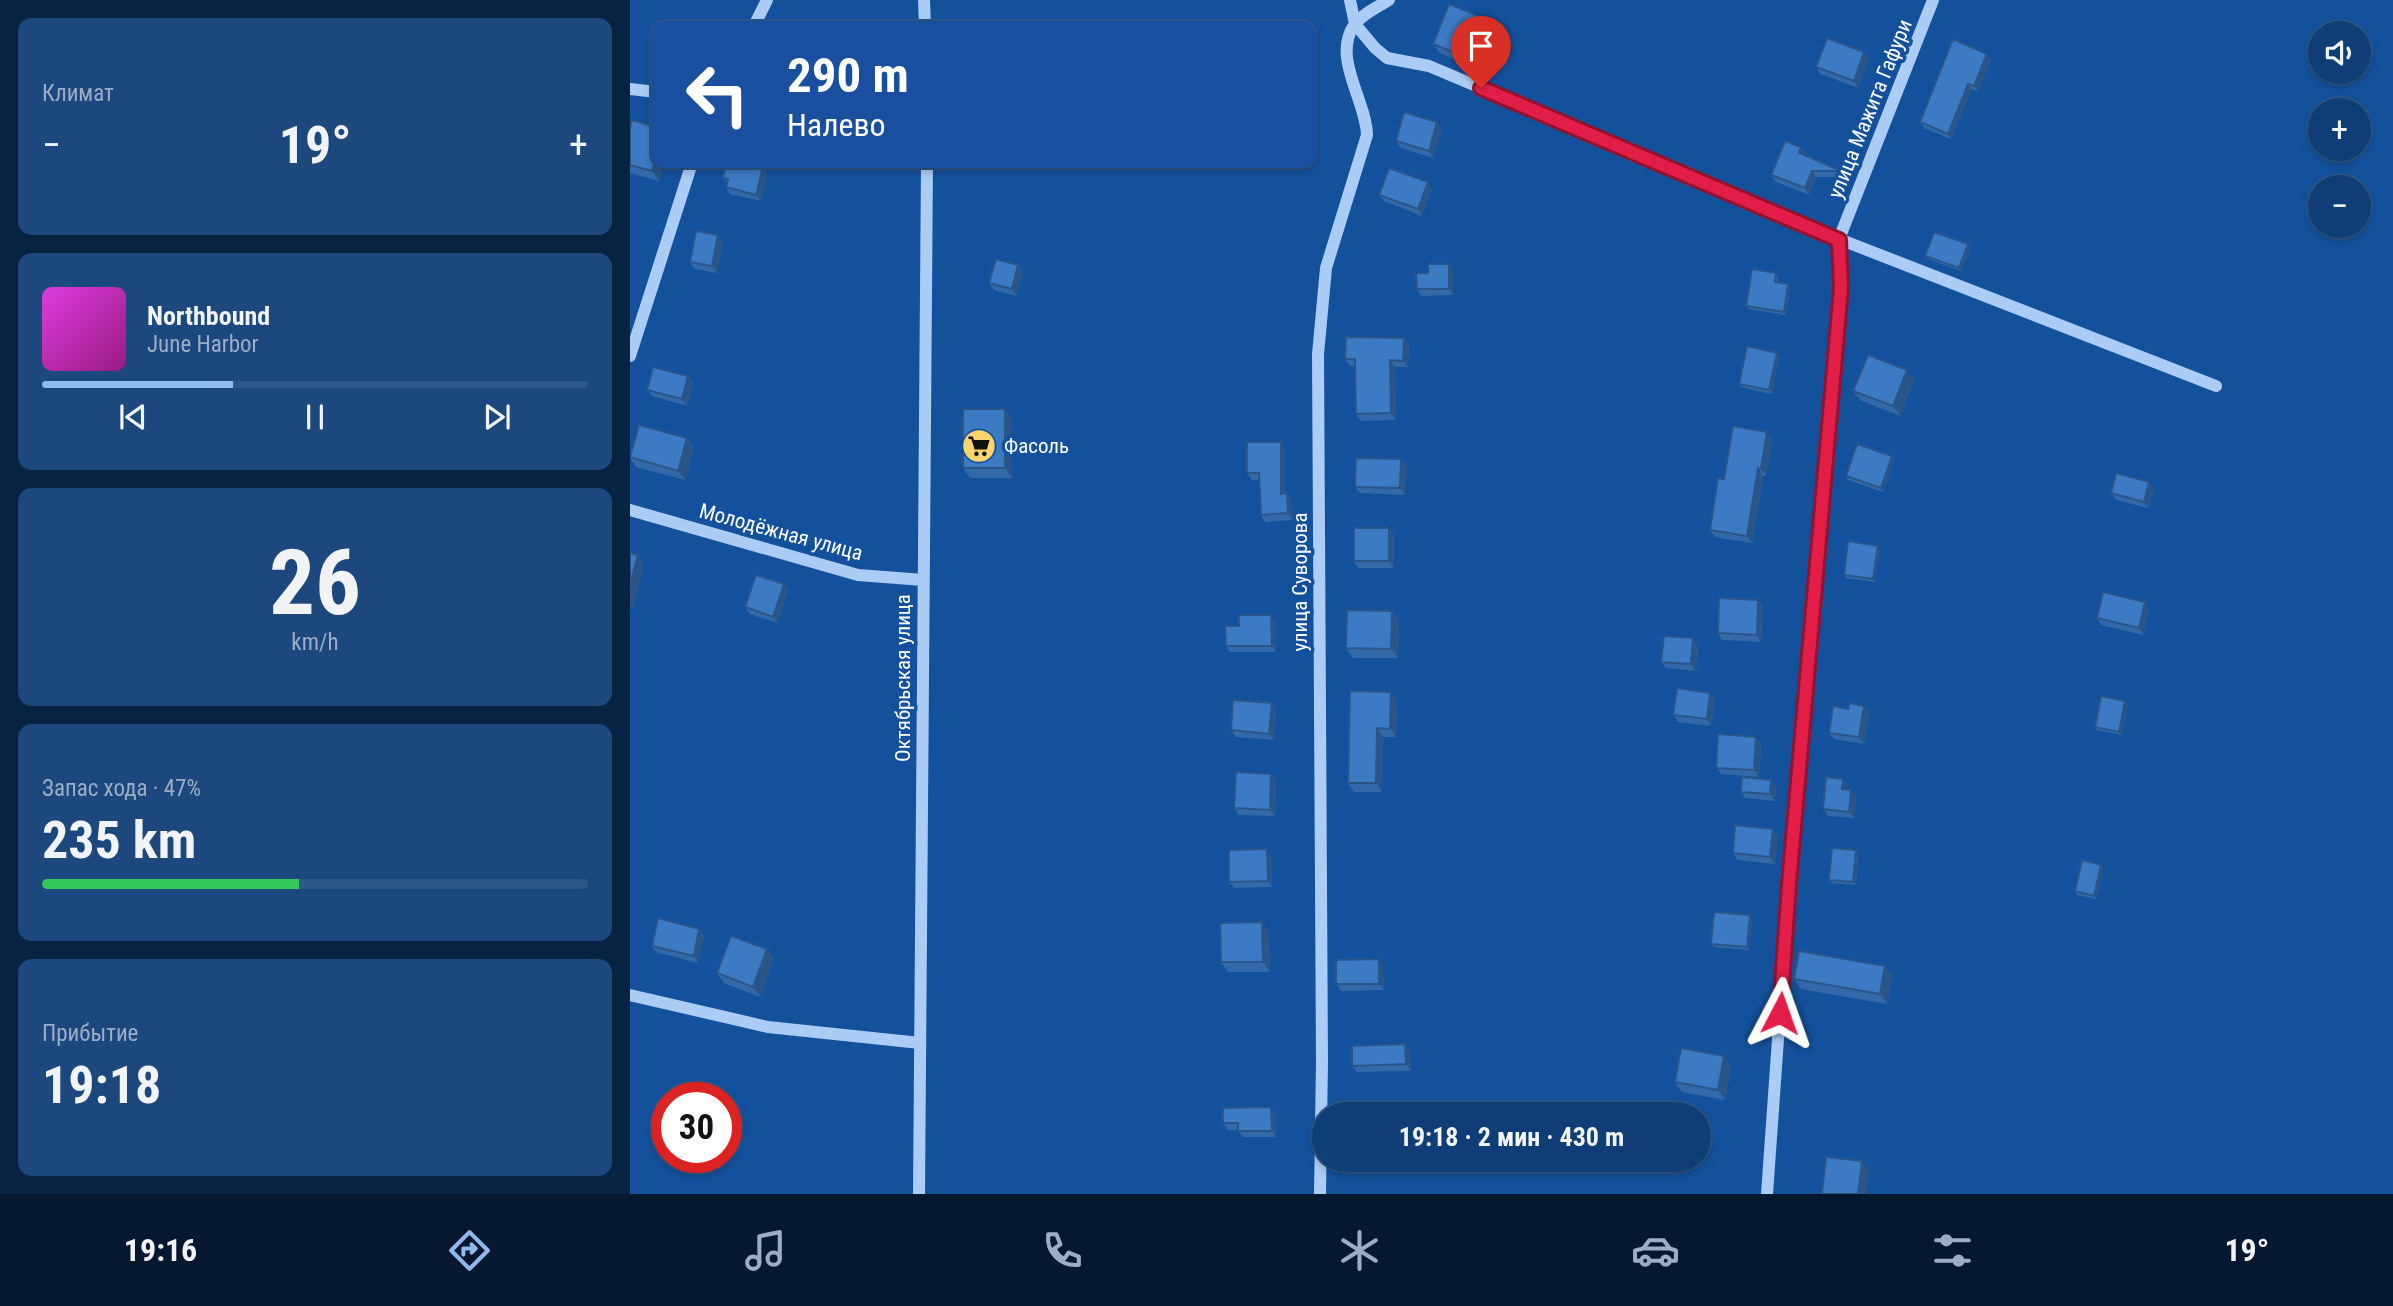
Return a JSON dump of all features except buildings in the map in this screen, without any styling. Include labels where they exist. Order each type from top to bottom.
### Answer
[{"type":"street","points":[[756,21],[767,0]]},
{"type":"street","points":[[924,0],[925,21]]},
{"type":"street","points":[[1350,0],[1355,24],[1374,48],[1387,58],[1429,66],[1839,240],[2216,386]]},
{"type":"street","points":[[1355,24],[1371,10],[1389,0]]},
{"type":"street","name":"улица Мажита Гафури","points":[[1767,1194],[1789,884],[1841,288],[1839,240],[1933,0]]},
{"type":"street","name":"улица Суворова","points":[[1320,1194],[1322,1062],[1318,354],[1326,268],[1367,135],[1367,120],[1347,63],[1349,37],[1355,24]]},
{"type":"street","points":[[630,89],[651,91]]},
{"type":"street","points":[[630,356],[690,168]]},
{"type":"street","name":"Октябрьская улица","points":[[919,1194],[927,168]]},
{"type":"street","name":"Молодёжная улица","points":[[630,510],[858,575],[923,580]]},
{"type":"street","points":[[630,995],[768,1027],[920,1043]]},
{"type":"place","name":"Фасоль","points":[[979,446]]},
{"type":"route","points":[[1481,88],[1839,240],[1841,288],[1780,1013]]}]
